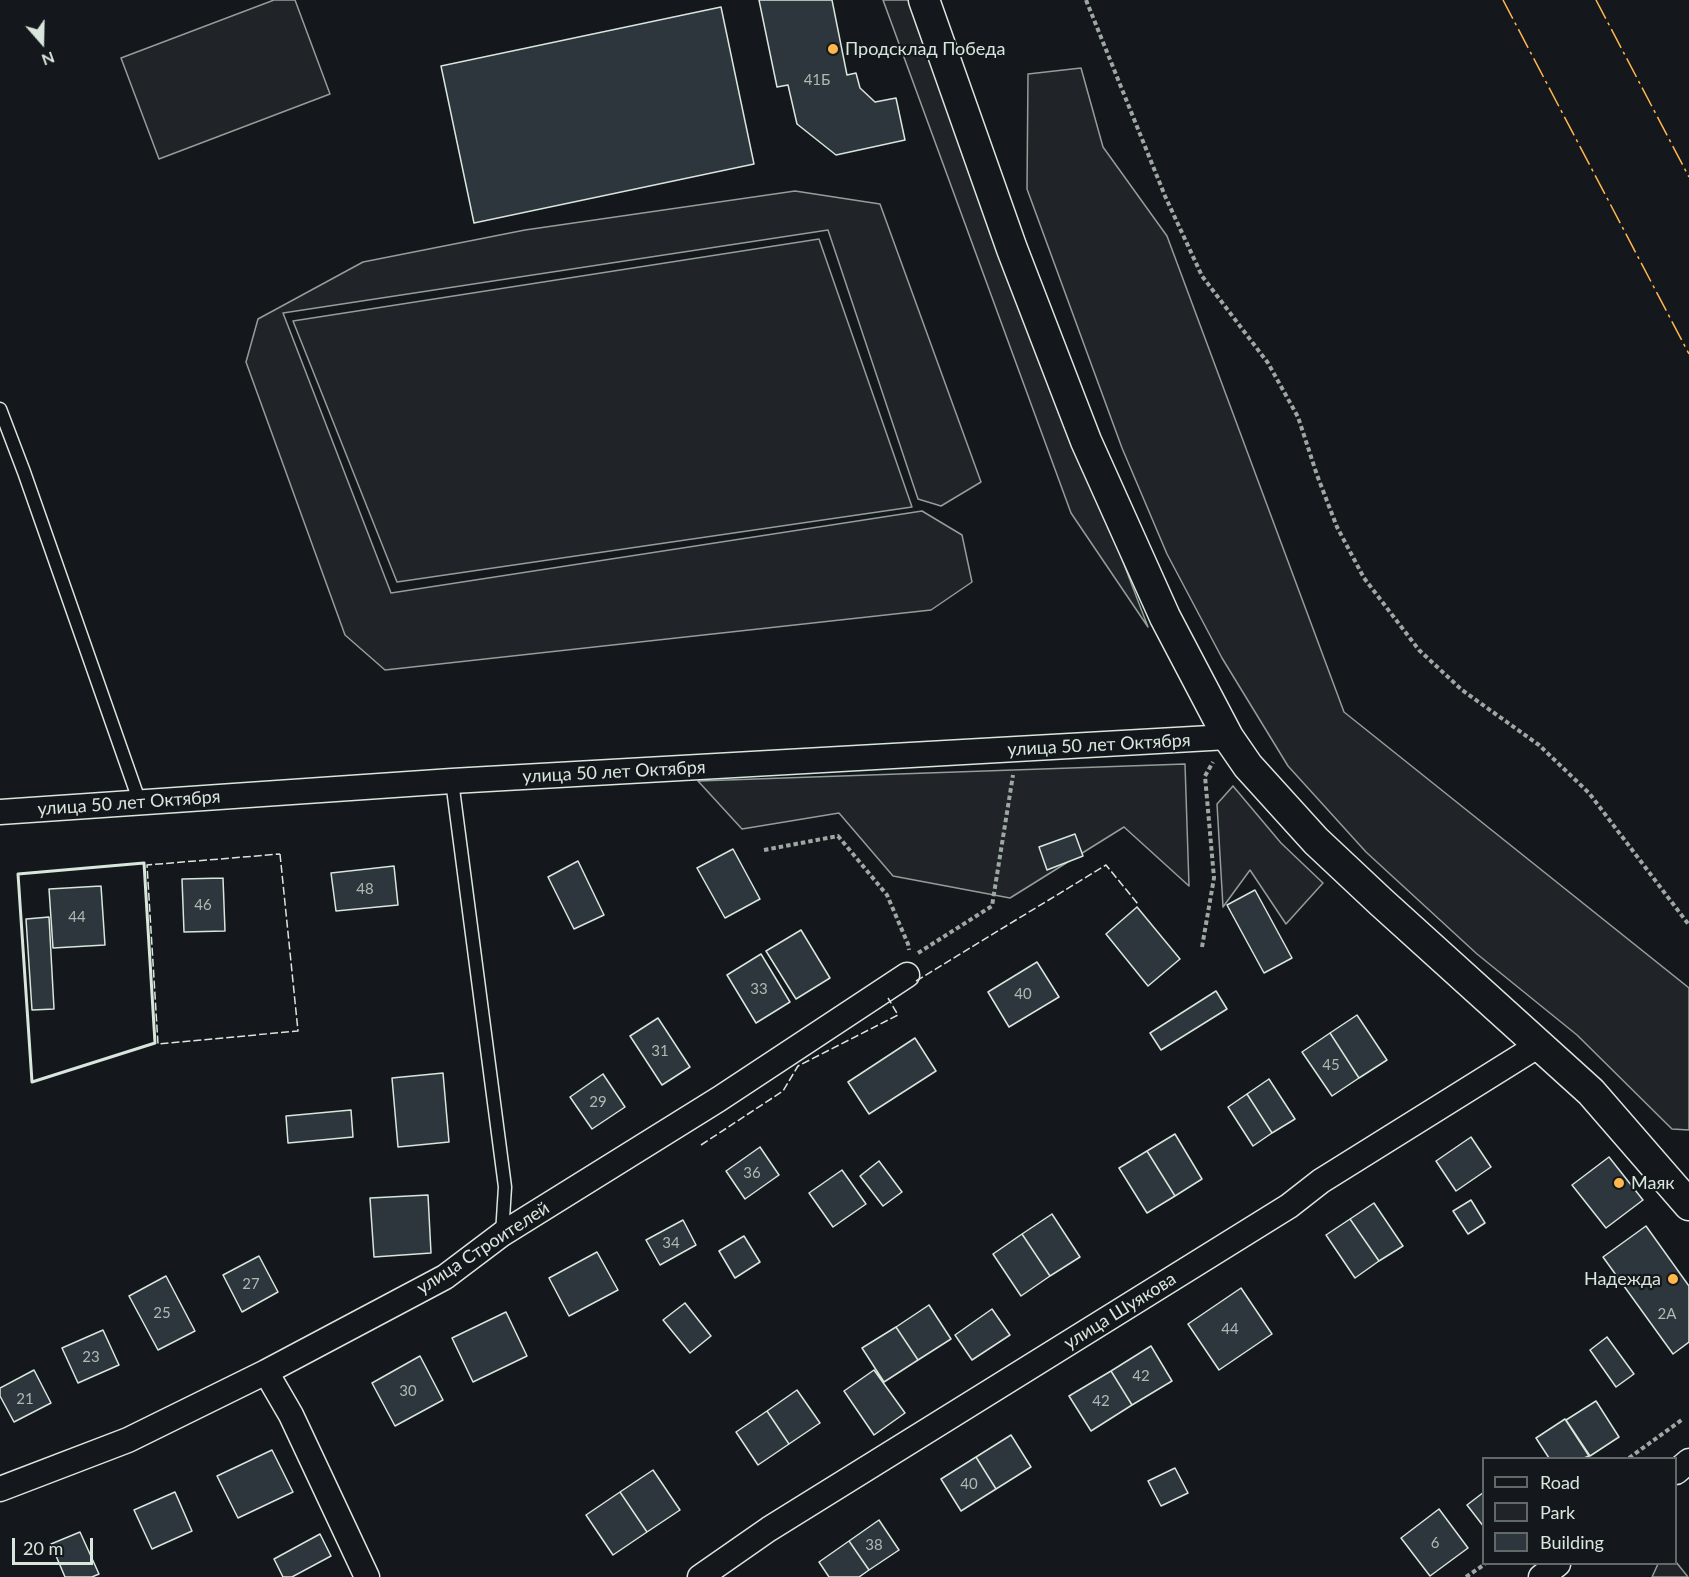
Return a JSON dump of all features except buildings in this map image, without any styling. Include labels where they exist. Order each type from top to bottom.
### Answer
[{"type":"street","points":[[924,0],[1012,249],[1086,441],[1165,617],[1228,737],[1248,766],[1316,841],[1591,1092],[1689,1204]]},
{"type":"street","name":"улица 50 лет Октября","points":[[0,812],[452,781],[1228,737]]},
{"type":"street","name":"улица Строителей","points":[[0,1489],[128,1440],[266,1372],[445,1277],[502,1234],[719,1099],[909,966]]},
{"type":"street","name":"улица Шуякова","points":[[700,1577],[770,1529],[1279,1213],[1321,1181],[1539,1045]]},
{"type":"street","points":[[266,1372],[291,1415],[367,1577]]},
{"type":"street","points":[[1677,1471],[1689,1461]]},
{"type":"street","points":[[1541,1577],[1556,1565]]},
{"type":"lane","points":[[0,409],[140,803]]},
{"type":"lane","points":[[452,781],[505,1187],[502,1234]]},
{"type":"path","points":[[1086,0],[1165,196],[1202,276],[1268,363],[1298,417],[1337,527],[1364,578],[1419,650],[1462,690],[1539,745],[1588,794],[1689,925]]},
{"type":"path","points":[[1202,947],[1214,878],[1205,776],[1228,737]]},
{"type":"path","points":[[909,966],[992,906],[1014,771]]},
{"type":"path","points":[[764,850],[838,836],[887,895],[908,944],[909,966]]},
{"type":"path","points":[[1630,1457],[1683,1419]]},
{"type":"path","points":[[1466,1577],[1482,1565]]},
{"type":"green space","points":[[274,0],[295,0],[330,94],[159,159],[121,58]]},
{"type":"green space","points":[[883,0],[908,0],[1148,627],[1071,513]]},
{"type":"green space","points":[[1081,68],[1103,147],[1167,236],[1344,712],[1689,988],[1689,1130],[1672,1129],[1577,1035],[1477,954],[1366,852],[1288,766],[1222,658],[1167,554],[1122,448],[1027,189],[1028,74]]},
{"type":"green space","points":[[795,191],[880,204],[981,482],[941,506],[918,499],[828,230],[283,313],[391,593],[922,511],[962,535],[972,582],[931,610],[385,670],[345,635],[246,362],[258,319],[363,262],[525,230]]},
{"type":"green space","points":[[819,239],[912,507],[397,582],[293,321]]},
{"type":"green space","points":[[1185,764],[1189,886],[1124,827],[1010,898],[893,876],[839,813],[742,829],[698,781]]},
{"type":"green space","points":[[1233,786],[1281,843],[1323,883],[1286,924],[1250,870],[1223,907],[1217,804]]},
{"type":"green space","points":[[1677,1563],[1688,1577],[1652,1577],[1658,1565]]},
{"type":"fence","points":[[280,854],[298,1031],[158,1044],[147,865],[280,854]]},
{"type":"fence","points":[[916,981],[1106,865],[1138,904]]},
{"type":"fence","points":[[701,1145],[783,1091],[798,1066],[898,1015],[888,998]]},
{"type":"wall","points":[[144,863],[155,1043],[32,1082],[18,874],[144,863]]},
{"type":"power","points":[[1503,0],[1689,354]]},
{"type":"power","points":[[1596,0],[1689,177]]},
{"type":"place","name":"Продсклад Победа","points":[[833,49]]},
{"type":"place","name":"Маяк","points":[[1619,1183]]},
{"type":"place","name":"Надежда","points":[[1673,1279]]}]
